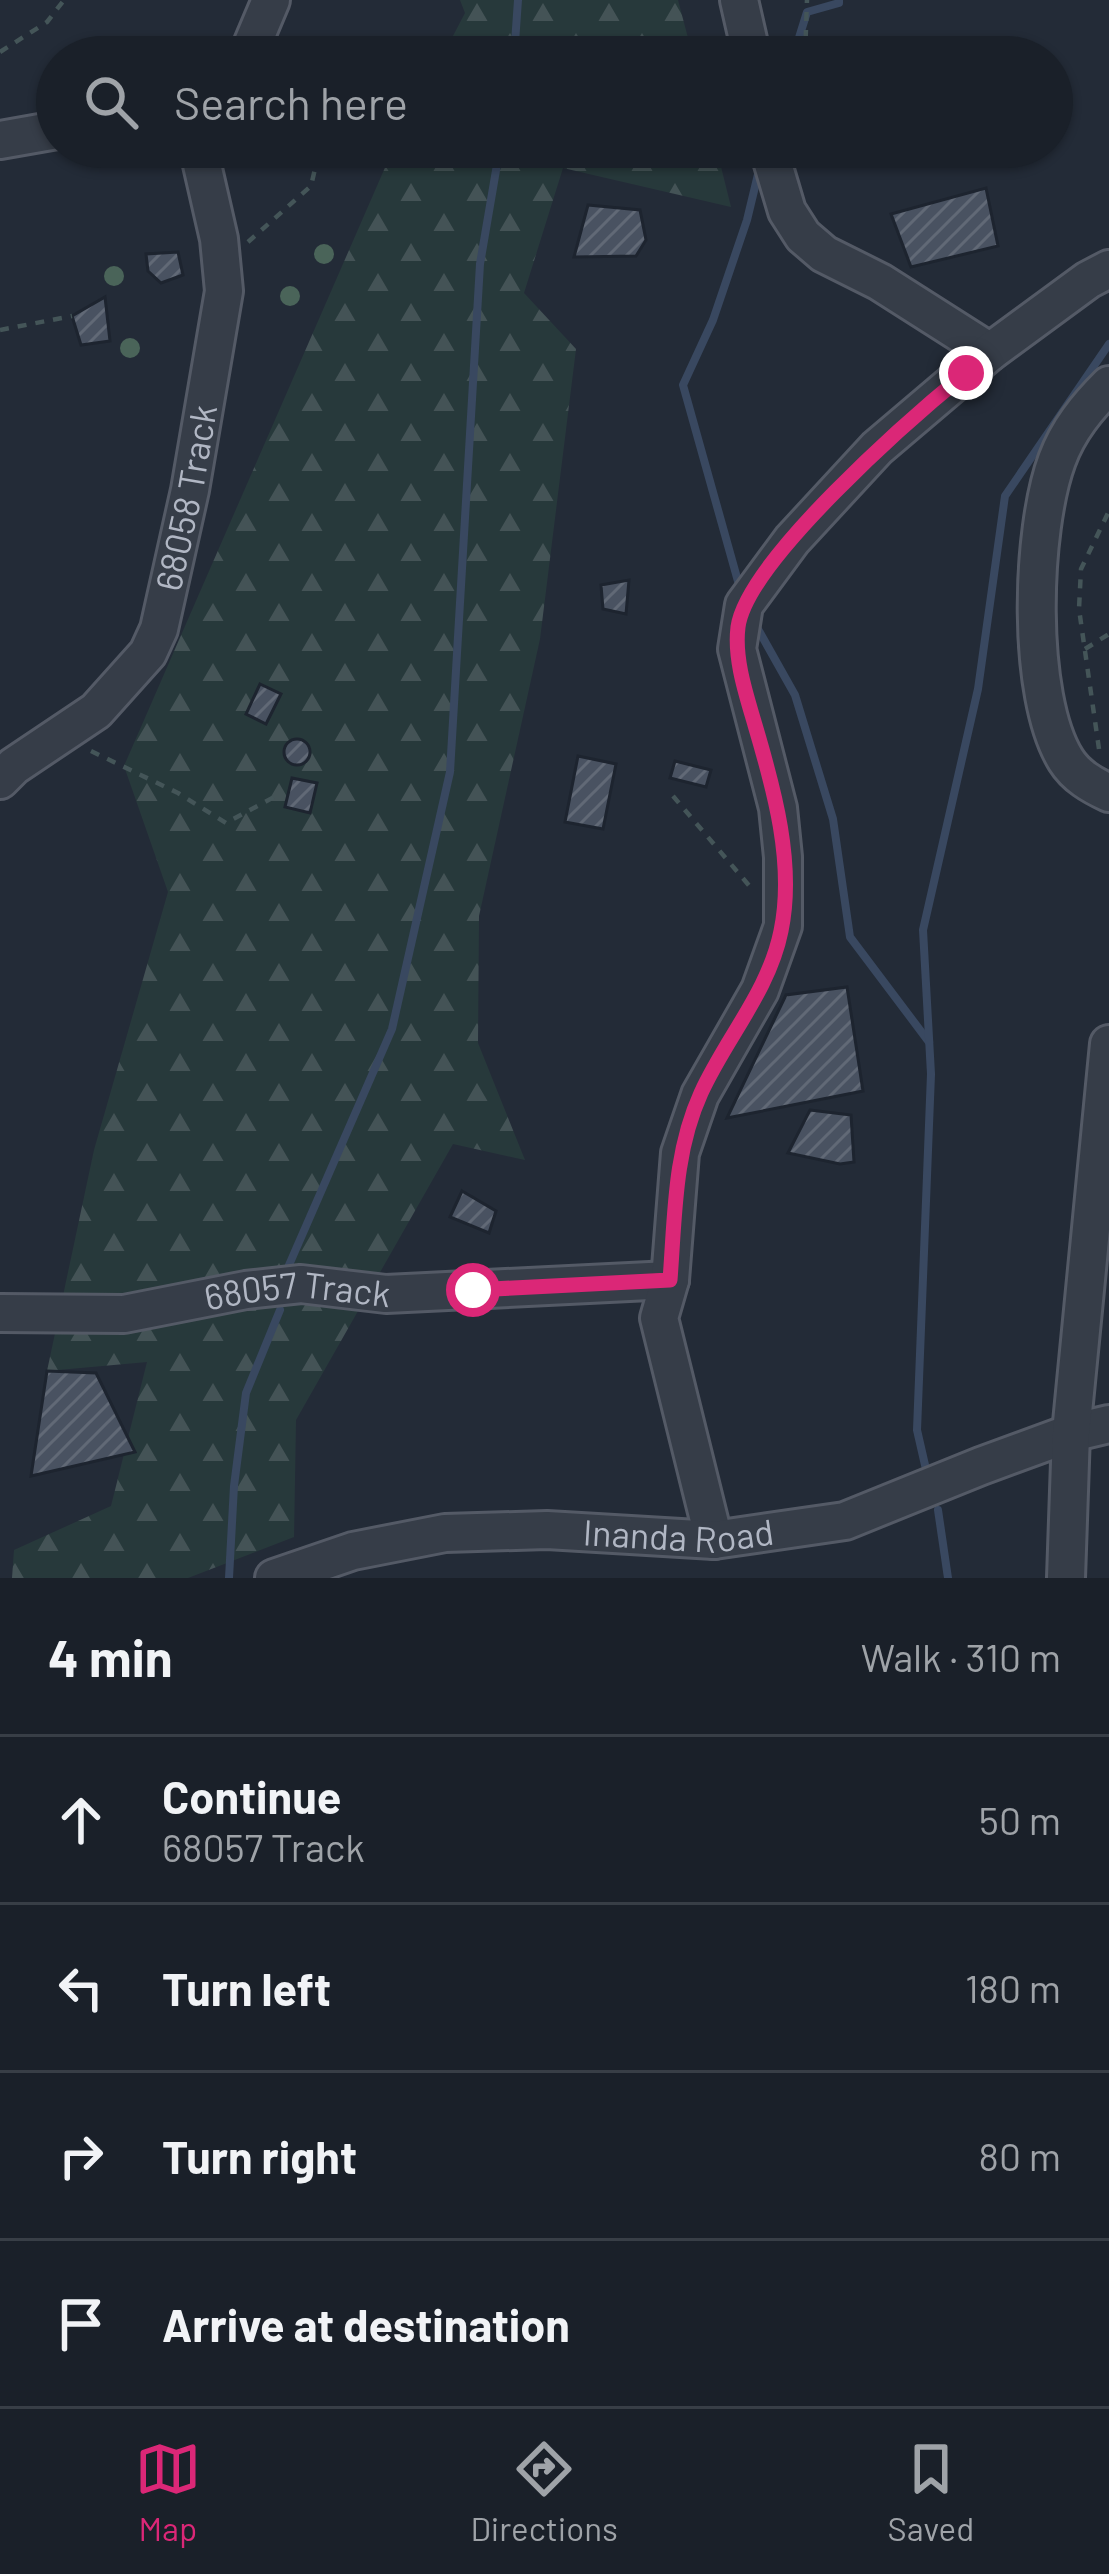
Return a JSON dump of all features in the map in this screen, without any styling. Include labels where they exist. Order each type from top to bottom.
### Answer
[{"type":"street","points":[[256,36],[271,0]]},
{"type":"street","points":[[739,0],[747,36]]},
{"type":"street","points":[[0,140],[36,134]]},
{"type":"street","name":"68058 Track","points":[[0,780],[106,701],[148,653],[159,629],[221,325],[221,265],[202,168]]},
{"type":"street","points":[[774,168],[787,211],[803,236],[824,254],[880,282],[990,352]]},
{"type":"street","points":[[714,1540],[659,1318],[670,1280],[680,1153],[721,1052],[760,990],[783,926],[778,808],[737,649],[744,605],[792,540],[877,448],[990,352],[1109,269]]},
{"type":"street","points":[[1107,792],[1073,770],[1061,750],[1043,704],[1038,657],[1043,543],[1055,465],[1072,428],[1109,385]]},
{"type":"street","points":[[1066,1578],[1071,1433],[1109,1044]]},
{"type":"street","name":"68057 Track","points":[[0,1313],[124,1314],[301,1284],[386,1294],[670,1280]]},
{"type":"street","name":"Inanda Road","points":[[274,1578],[352,1551],[445,1533],[548,1530],[714,1540],[844,1521],[1071,1433],[1109,1424]]},
{"type":"path","points":[[0,52],[47,22],[64,0]]},
{"type":"path","points":[[806,36],[807,0]]},
{"type":"path","points":[[221,265],[311,186],[315,168]]},
{"type":"path","points":[[0,330],[72,316]]},
{"type":"path","points":[[1107,792],[1079,609],[1081,569],[1109,511]]},
{"type":"path","points":[[1085,649],[1109,634]]},
{"type":"path","points":[[59,735],[178,793],[226,823],[274,796]]},
{"type":"path","points":[[673,796],[783,926]]},
{"type":"green space","points":[[460,0],[678,0],[687,36],[453,36],[465,13]]},
{"type":"green space","points":[[385,168],[563,168],[524,293],[576,349],[540,639],[479,916],[478,1043],[525,1160],[453,1144],[296,1420],[294,1537],[188,1578],[12,1578],[14,1550],[111,1506],[147,1362],[47,1371],[94,1150],[168,892],[124,766]]},
{"type":"green space","points":[[563,168],[721,168],[731,207]]},
{"type":"building","points":[[986,188],[998,246],[911,267],[891,214]]},
{"type":"building","points":[[588,205],[640,210],[646,240],[636,256],[574,257]]},
{"type":"building","points":[[178,252],[183,275],[161,283],[148,271],[146,254]]},
{"type":"building","points":[[105,297],[110,341],[81,345],[72,316]]},
{"type":"building","points":[[629,580],[626,614],[603,609],[601,585]]},
{"type":"building","points":[[260,684],[281,694],[266,724],[246,714]]},
{"type":"building","points":[[297,739],[310,752],[297,765],[284,752]]},
{"type":"building","points":[[578,756],[616,764],[603,829],[565,822]]},
{"type":"building","points":[[675,761],[711,770],[706,787],[670,778]]},
{"type":"building","points":[[292,778],[317,783],[310,813],[285,807]]},
{"type":"building","points":[[847,987],[863,1091],[727,1118],[786,995]]},
{"type":"building","points":[[810,1110],[851,1115],[854,1162],[840,1164],[788,1153]]},
{"type":"building","points":[[462,1191],[496,1211],[489,1233],[450,1217]]},
{"type":"building","points":[[47,1371],[96,1373],[135,1452],[31,1476]]},
{"type":"waterway","points":[[515,36],[518,0]]},
{"type":"waterway","points":[[800,36],[807,12],[839,0]]},
{"type":"waterway","points":[[289,1265],[392,1029],[450,772],[480,264],[496,168]]},
{"type":"waterway","points":[[741,592],[683,385],[713,320],[760,168]]},
{"type":"waterway","points":[[925,1465],[917,1430],[931,1074],[923,930],[978,689],[1005,496],[1109,344]]},
{"type":"waterway","points":[[754,622],[795,695],[833,819],[850,937],[929,1042]]},
{"type":"waterway","points":[[229,1578],[246,1393],[280,1310]]},
{"type":"waterway","points":[[938,1510],[948,1578]]},
{"type":"route","points":[[473,1290],[670,1280],[680,1153],[700,1095],[760,990],[783,926],[778,808],[737,649],[744,605],[792,540],[877,448],[966,373]]}]
